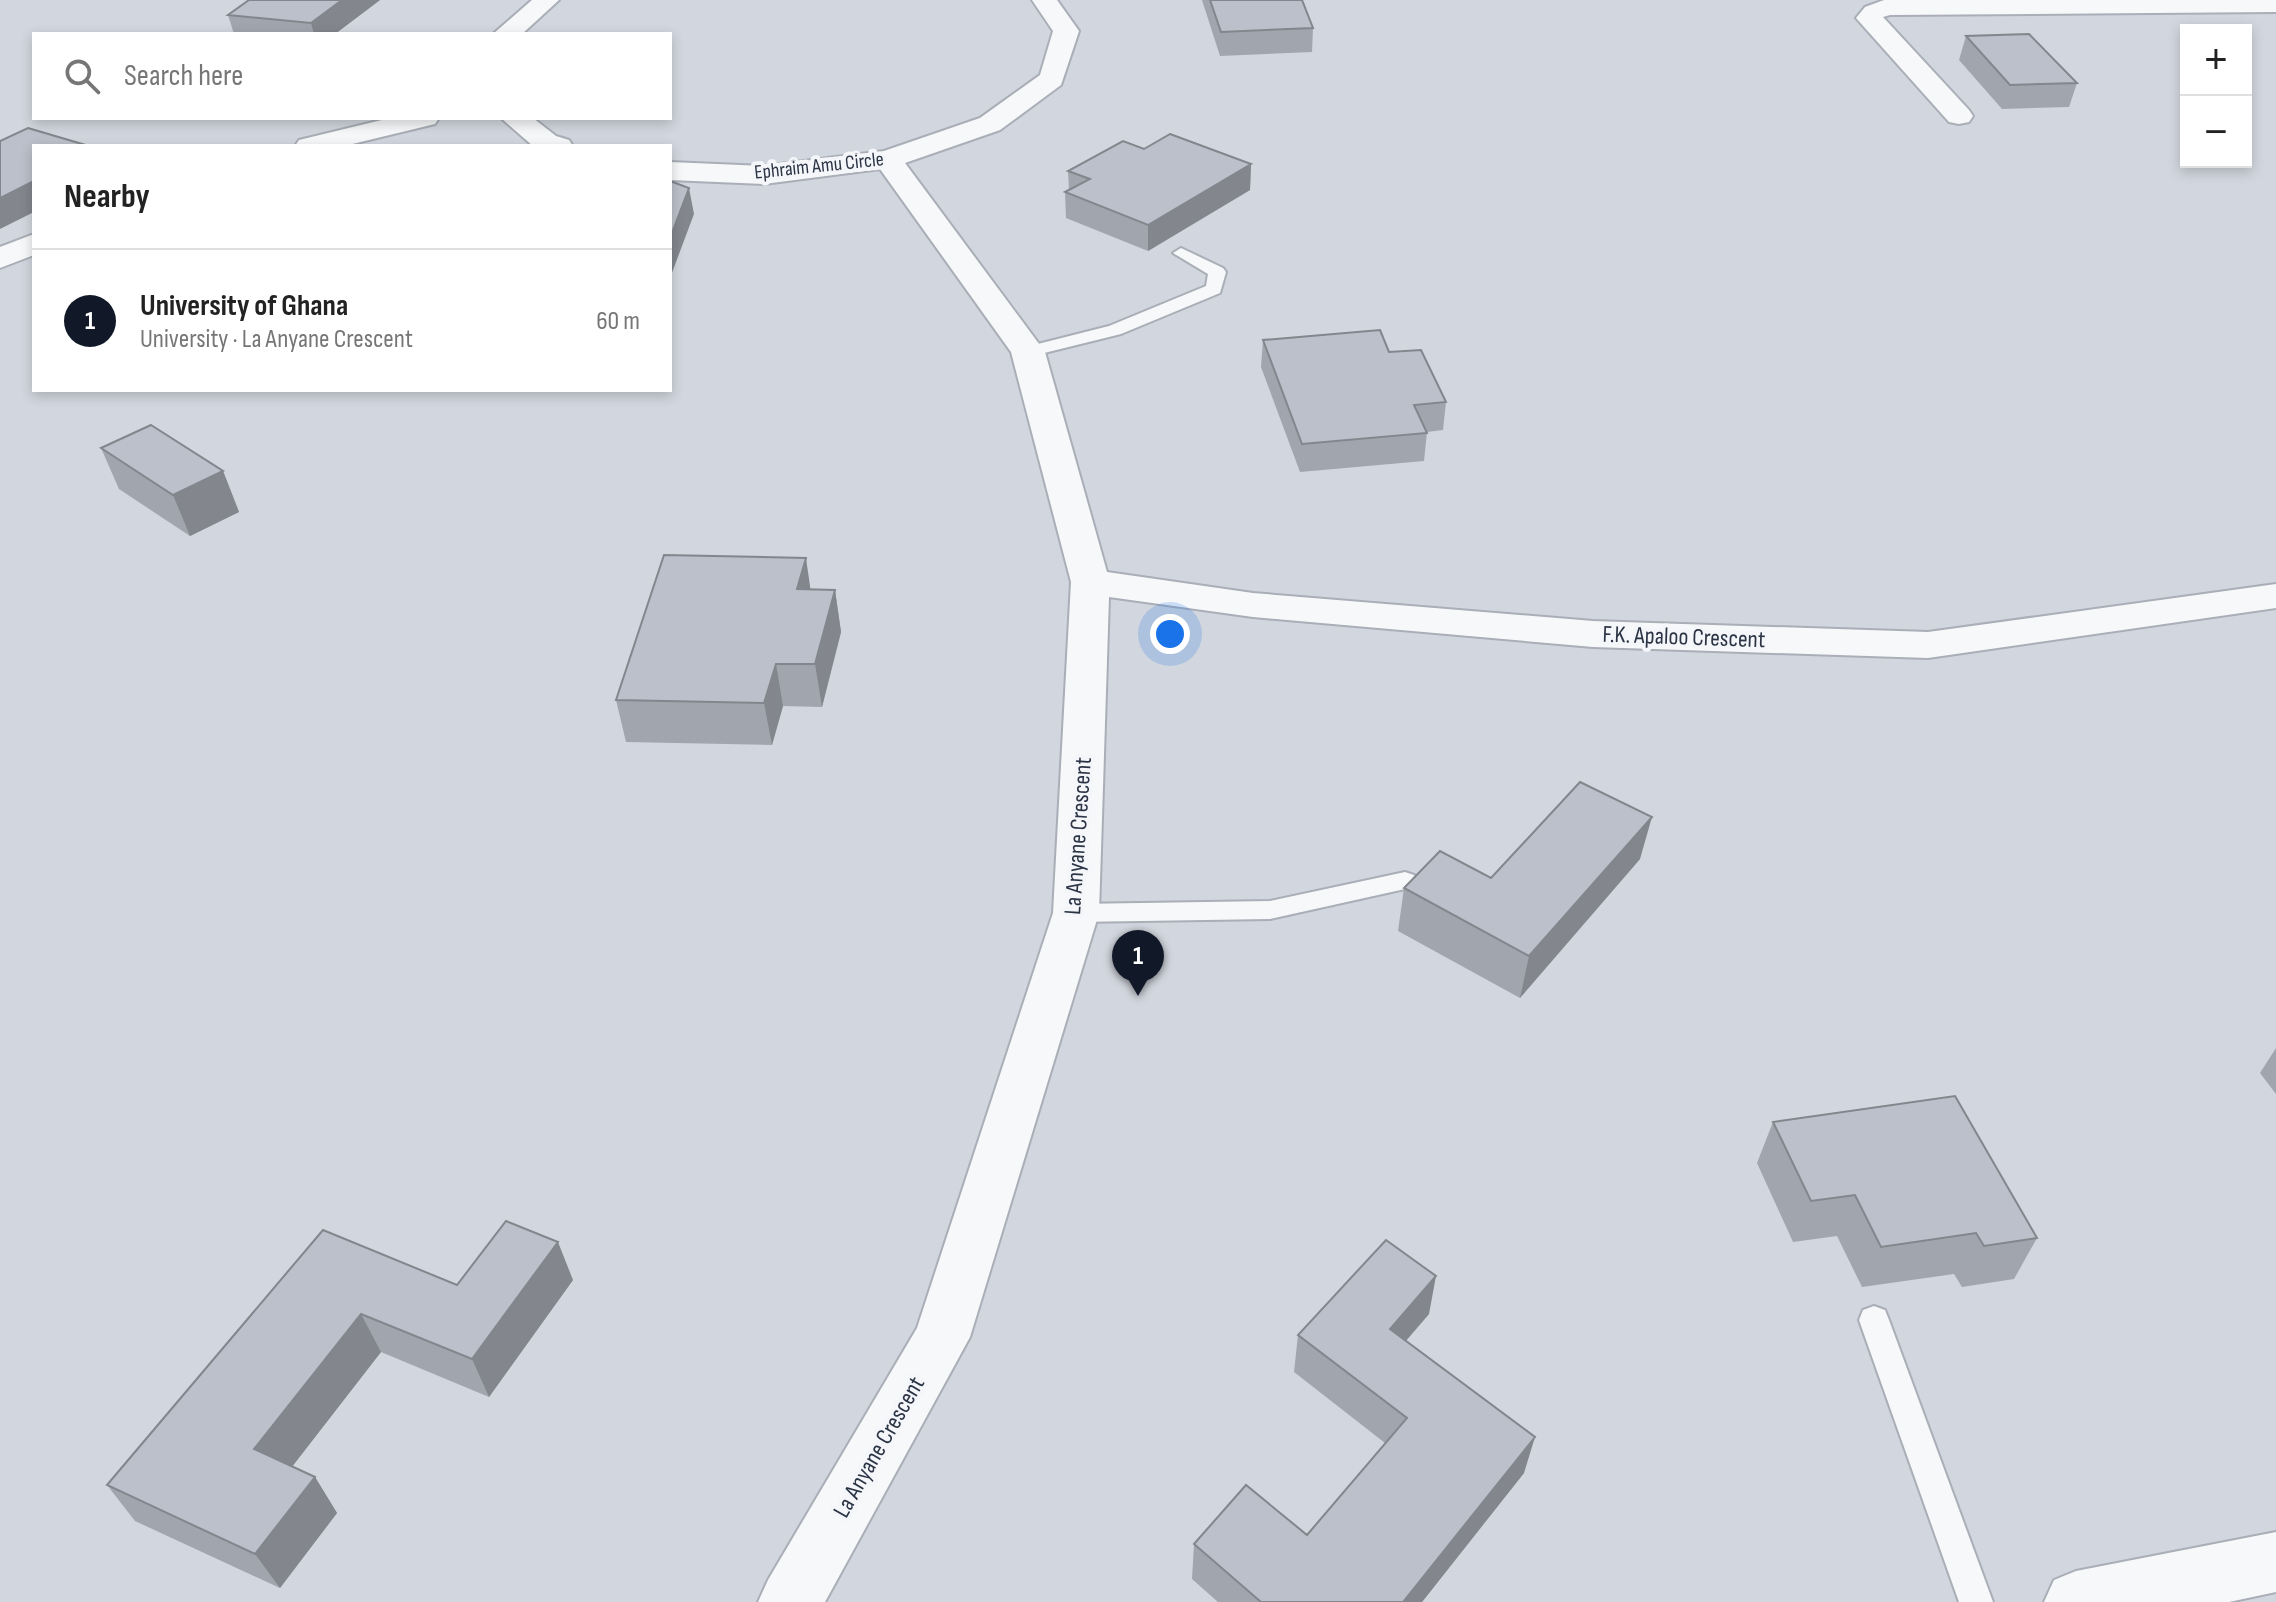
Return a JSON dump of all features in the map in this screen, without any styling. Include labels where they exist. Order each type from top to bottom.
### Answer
[{"type":"street","points":[[508,32],[547,0]]},
{"type":"street","name":"Ephraim Amu Circle","points":[[672,171],[764,175],[888,159],[990,124],[1052,79],[1066,31],[1044,0]]},
{"type":"street","points":[[1959,116],[1869,18],[1874,12],[1886,7],[2276,4]]},
{"type":"street","points":[[317,144],[417,120]]},
{"type":"street","points":[[518,120],[552,144]]},
{"type":"street","name":"La Anyane Crescent","points":[[790,1602],[942,1337],[1076,913],[1090,582],[1028,352],[888,159]]},
{"type":"street","points":[[0,259],[32,244]]},
{"type":"street","name":"F.K. Apaloo Crescent","points":[[1090,582],[1253,605],[1593,634],[1928,645],[2276,596]]},
{"type":"street","points":[[2076,1602],[2276,1562]]},
{"type":"lane","points":[[1028,352],[1115,330],[1214,289],[1217,272],[1181,253]]},
{"type":"lane","points":[[1076,913],[1270,910],[1405,881]]},
{"type":"lane","points":[[1874,1320],[1976,1602]]},
{"type":"shaded area","points":[[0,0],[2276,0],[2276,1602],[0,1602]]},
{"type":"building","points":[[249,0],[342,0],[311,23],[228,15]]},
{"type":"building","points":[[1210,0],[1302,0],[1313,28],[1221,32]]},
{"type":"building","points":[[2029,34],[2077,83],[2010,85],[1966,36]]},
{"type":"building","points":[[28,128],[82,144],[32,144],[32,182],[0,198],[0,141]]},
{"type":"building","points":[[1170,134],[1251,164],[1148,225],[1065,192],[1090,179],[1068,171],[1123,141],[1144,149]]},
{"type":"building","points":[[672,182],[689,188],[672,233]]},
{"type":"building","points":[[1380,330],[1389,352],[1421,350],[1446,402],[1414,405],[1427,433],[1302,444],[1263,340]]},
{"type":"building","points":[[151,425],[223,471],[173,495],[101,448]]},
{"type":"building","points":[[664,555],[806,558],[797,589],[835,590],[815,664],[776,664],[764,703],[616,700]]},
{"type":"building","points":[[1580,782],[1652,817],[1529,956],[1404,888],[1440,851],[1491,878]]},
{"type":"building","points":[[1955,1096],[2037,1238],[1984,1246],[1976,1233],[1881,1247],[1855,1195],[1811,1201],[1773,1122]]},
{"type":"building","points":[[506,1221],[558,1242],[472,1359],[361,1314],[254,1449],[315,1477],[255,1554],[107,1485],[323,1230],[457,1285]]},
{"type":"building","points":[[1386,1240],[1436,1276],[1390,1329],[1535,1437],[1403,1602],[1261,1602],[1194,1544],[1246,1485],[1307,1535],[1407,1418],[1298,1335]]},
{"type":"place","name":"University of Ghana","points":[[1138,996]]}]
